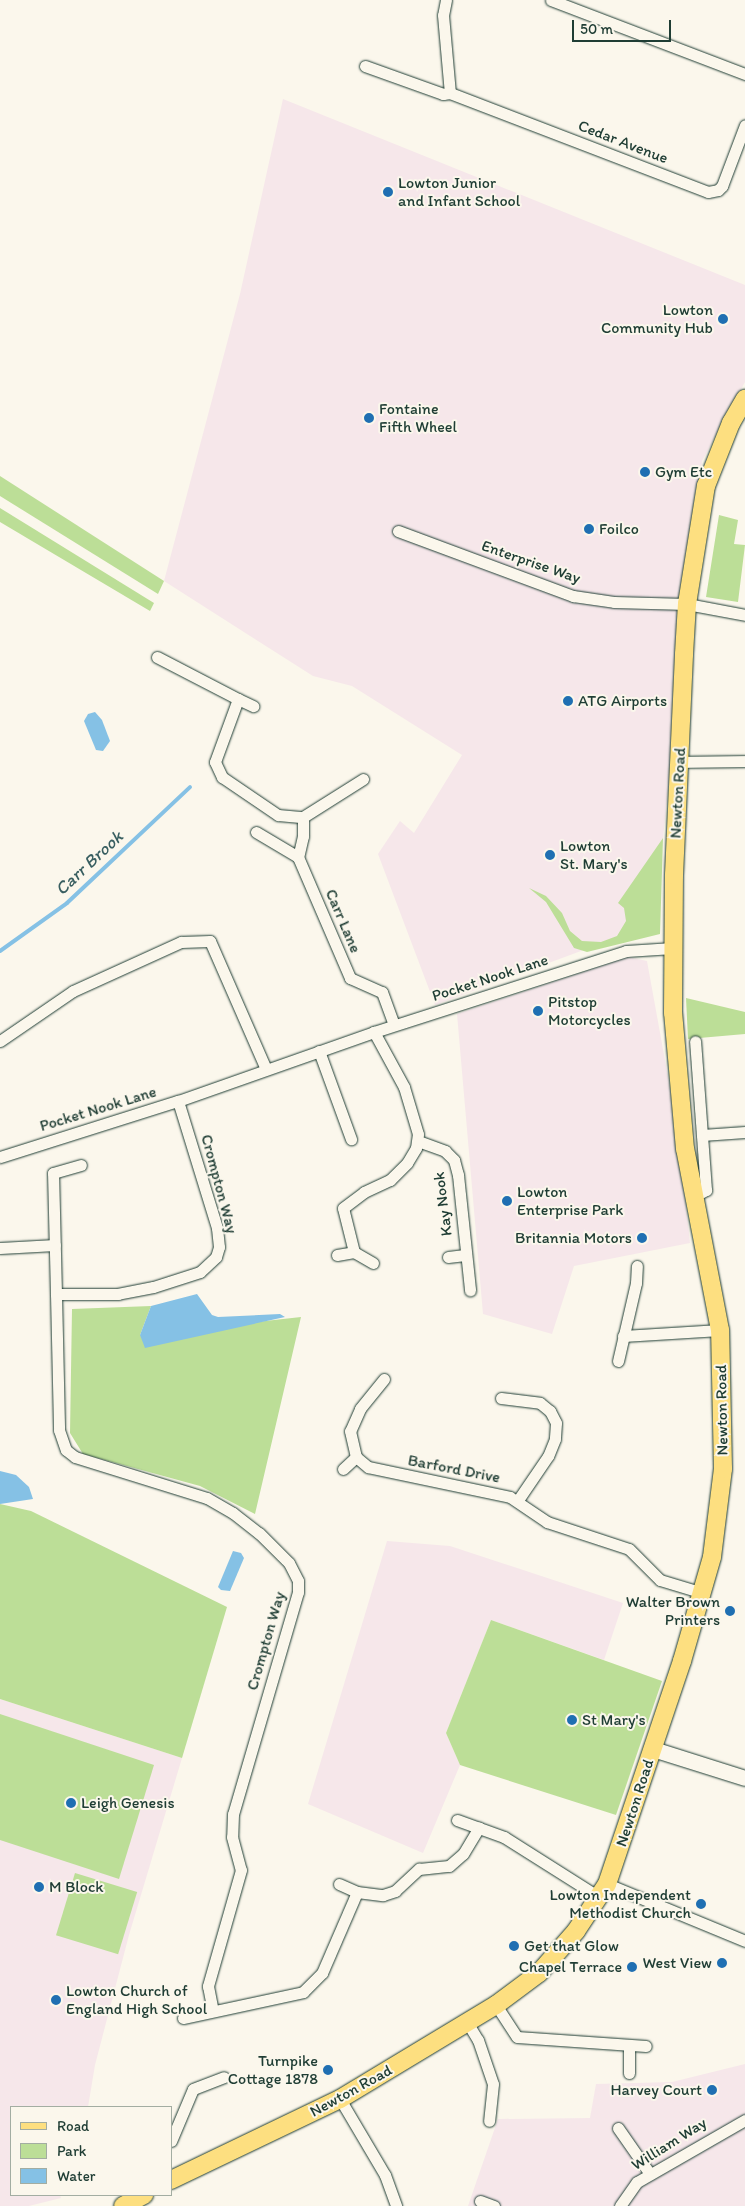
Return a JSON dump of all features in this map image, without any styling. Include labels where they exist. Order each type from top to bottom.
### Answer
[{"type":"main road","name":"Newton Road","points":[[173,2176],[340,2099],[496,2005],[539,1973],[558,1953],[603,1890],[653,1749],[703,1594],[719,1514],[723,1470],[720,1330],[693,1197],[677,1071],[673,948],[679,762],[687,604],[706,486],[731,423],[745,399]]},
{"type":"main road","points":[[123,2206],[142,2196]]},
{"type":"street","points":[[446,0],[443,15],[450,93]]},
{"type":"street","points":[[551,0],[745,74]]},
{"type":"street","name":"Cedar Avenue","points":[[366,66],[442,94],[450,93],[708,192],[714,192],[722,186],[745,124]]},
{"type":"street","name":"Enterprise Way","points":[[398,531],[573,596],[614,602],[687,604],[745,615]]},
{"type":"street","points":[[157,657],[253,706]]},
{"type":"street","points":[[238,699],[215,762],[222,777],[278,815],[303,817],[363,779]]},
{"type":"street","points":[[679,762],[745,761]]},
{"type":"street","points":[[256,832],[298,857],[303,817]]},
{"type":"street","name":"Carr Lane","points":[[298,857],[350,978],[382,992],[394,1026]]},
{"type":"street","points":[[0,1040],[74,991],[181,942],[210,941],[266,1069]]},
{"type":"street","name":"Pocket Nook Lane","points":[[0,1156],[178,1101],[374,1032],[626,951],[673,948]]},
{"type":"street","points":[[354,1252],[343,1208],[364,1192],[390,1180],[407,1162],[418,1141],[418,1134],[404,1087],[374,1032]]},
{"type":"street","points":[[693,1197],[706,1190],[695,1041]]},
{"type":"street","points":[[319,1051],[352,1139]]},
{"type":"street","name":"Crompton Way","points":[[56,1294],[118,1294],[153,1286],[200,1272],[216,1256],[219,1247],[217,1228],[178,1101]]},
{"type":"street","points":[[702,1135],[745,1132]]},
{"type":"street","name":"Kay Nook","points":[[418,1141],[445,1152],[454,1160],[458,1175],[470,1290]]},
{"type":"street","name":"Crompton Way","points":[[81,1165],[53,1173],[60,1430],[66,1450],[86,1462],[207,1498],[259,1533],[289,1563],[298,1581],[298,1592],[232,1814],[231,1827],[241,1870],[208,1986],[213,2011]]},
{"type":"street","points":[[0,1248],[55,1245]]},
{"type":"street","points":[[337,1255],[354,1252],[373,1263]]},
{"type":"street","name":"Kay Nook","points":[[448,1257],[465,1255]]},
{"type":"street","points":[[618,1361],[637,1266]]},
{"type":"street","points":[[623,1336],[720,1330]]},
{"type":"street","points":[[343,1469],[356,1457],[350,1431],[360,1409],[384,1379]]},
{"type":"street","points":[[501,1398],[540,1403],[550,1411],[556,1422],[555,1439],[548,1456],[518,1500]]},
{"type":"street","name":"Barford Drive","points":[[356,1457],[375,1470],[481,1489],[518,1500],[547,1522],[629,1550],[660,1580],[703,1594]]},
{"type":"street","points":[[653,1749],[745,1778]]},
{"type":"street","points":[[457,1820],[504,1837],[603,1890],[745,1941]]},
{"type":"street","points":[[339,1884],[357,1892],[383,1895],[394,1891],[419,1869],[449,1866],[463,1854],[479,1827]]},
{"type":"street","points":[[183,2018],[293,1996],[311,1987],[322,1972],[357,1892]]},
{"type":"street","points":[[496,2005],[517,2037],[629,2047],[646,2046]]},
{"type":"street","points":[[467,2022],[478,2040],[493,2084],[489,2121]]},
{"type":"street","points":[[629,2047],[629,2073]]},
{"type":"street","points":[[172,2139],[193,2089],[224,2077]]},
{"type":"street","points":[[340,2099],[385,2175],[396,2206]]},
{"type":"street","name":"William Way","points":[[620,2206],[637,2182],[745,2120]]},
{"type":"street","points":[[618,2128],[650,2174]]},
{"type":"street","points":[[480,2201],[494,2206]]},
{"type":"shaded area","points":[[283,99],[745,285],[745,382],[702,461],[663,838],[627,934],[435,1005],[378,854],[400,821],[414,833],[462,755],[352,686],[313,676],[164,581],[240,294]]},
{"type":"shaded area","points":[[628,957],[647,961],[678,1132],[690,1243],[574,1266],[552,1334],[483,1314],[457,1014]]},
{"type":"shaded area","points":[[387,1541],[450,1546],[623,1603],[604,1660],[491,1620],[446,1733],[460,1765],[423,1853],[308,1804]]},
{"type":"shaded area","name":"Lowton Church of England High School","points":[[0,1699],[182,1758],[129,1935],[95,2065],[88,2106],[10,2106],[10,2196],[60,2196],[61,2198],[29,2206],[0,2206]]},
{"type":"shaded area","points":[[745,2064],[745,2206],[468,2206],[498,2119],[590,2118],[596,2084],[672,2082]]},
{"type":"green space","points":[[0,476],[164,581],[158,594],[0,496]]},
{"type":"green space","points":[[0,508],[154,603],[150,611],[0,522]]},
{"type":"green space","points":[[719,515],[738,520],[734,544],[745,545],[738,602],[706,597]]},
{"type":"green space","points":[[663,838],[660,934],[587,952],[574,948],[546,902],[529,888],[546,896],[562,913],[570,931],[582,941],[601,942],[617,936],[626,921],[624,908],[618,903]]},
{"type":"green space","points":[[686,998],[745,1012],[745,1034],[688,1039]]},
{"type":"green space","points":[[151,1306],[140,1335],[301,1317],[255,1514],[200,1486],[83,1454],[70,1433],[72,1309]]},
{"type":"green space","points":[[0,1504],[31,1511],[227,1607],[182,1758],[0,1699]]},
{"type":"green space","points":[[491,1620],[662,1681],[616,1815],[460,1765],[446,1733]]},
{"type":"green space","name":"Leigh Genesis","points":[[0,1714],[154,1765],[119,1879],[0,1840]]},
{"type":"green space","points":[[75,1873],[137,1892],[118,1954],[56,1935]]},
{"type":"water","points":[[95,712],[102,720],[110,741],[103,751],[96,750],[84,721],[88,714]]},
{"type":"water","points":[[197,1294],[212,1315],[218,1317],[280,1314],[285,1317],[145,1348],[140,1335],[151,1306]]},
{"type":"water","points":[[0,1471],[16,1475],[29,1487],[33,1499],[0,1504]]},
{"type":"water","points":[[233,1551],[241,1553],[244,1558],[230,1591],[221,1590],[218,1587]]},
{"type":"waterway","name":"Carr Brook","points":[[0,951],[67,903],[190,787]]},
{"type":"place","name":"Lowton Junior and Infant School","points":[[388,192]]},
{"type":"place","name":"Lowton Community Hub","points":[[723,319]]},
{"type":"place","name":"Fontaine Fifth Wheel","points":[[369,418]]},
{"type":"place","name":"Gym Etc","points":[[645,472]]},
{"type":"place","name":"Foilco","points":[[589,529]]},
{"type":"place","name":"ATG Airports","points":[[568,701]]},
{"type":"place","name":"Lowton St. Mary's","points":[[550,855]]},
{"type":"place","name":"Pitstop Motorcycles","points":[[538,1011]]},
{"type":"place","name":"Lowton Enterprise Park","points":[[507,1201]]},
{"type":"place","name":"Britannia Motors","points":[[642,1238]]},
{"type":"place","name":"Walter Brown Printers","points":[[730,1611]]},
{"type":"place","name":"St Mary's","points":[[572,1720]]},
{"type":"place","name":"Leigh Genesis","points":[[71,1803]]},
{"type":"place","name":"M Block","points":[[39,1887]]},
{"type":"place","name":"Lowton Independent Methodist Church","points":[[701,1904]]},
{"type":"place","name":"Get that Glow","points":[[514,1946]]},
{"type":"place","name":"West View","points":[[722,1963]]},
{"type":"place","name":"Chapel Terrace","points":[[632,1967]]},
{"type":"place","name":"Lowton Church of England High School","points":[[56,2000]]},
{"type":"place","name":"Turnpike Cottage 1878","points":[[328,2070]]},
{"type":"place","name":"Harvey Court","points":[[712,2090]]}]
